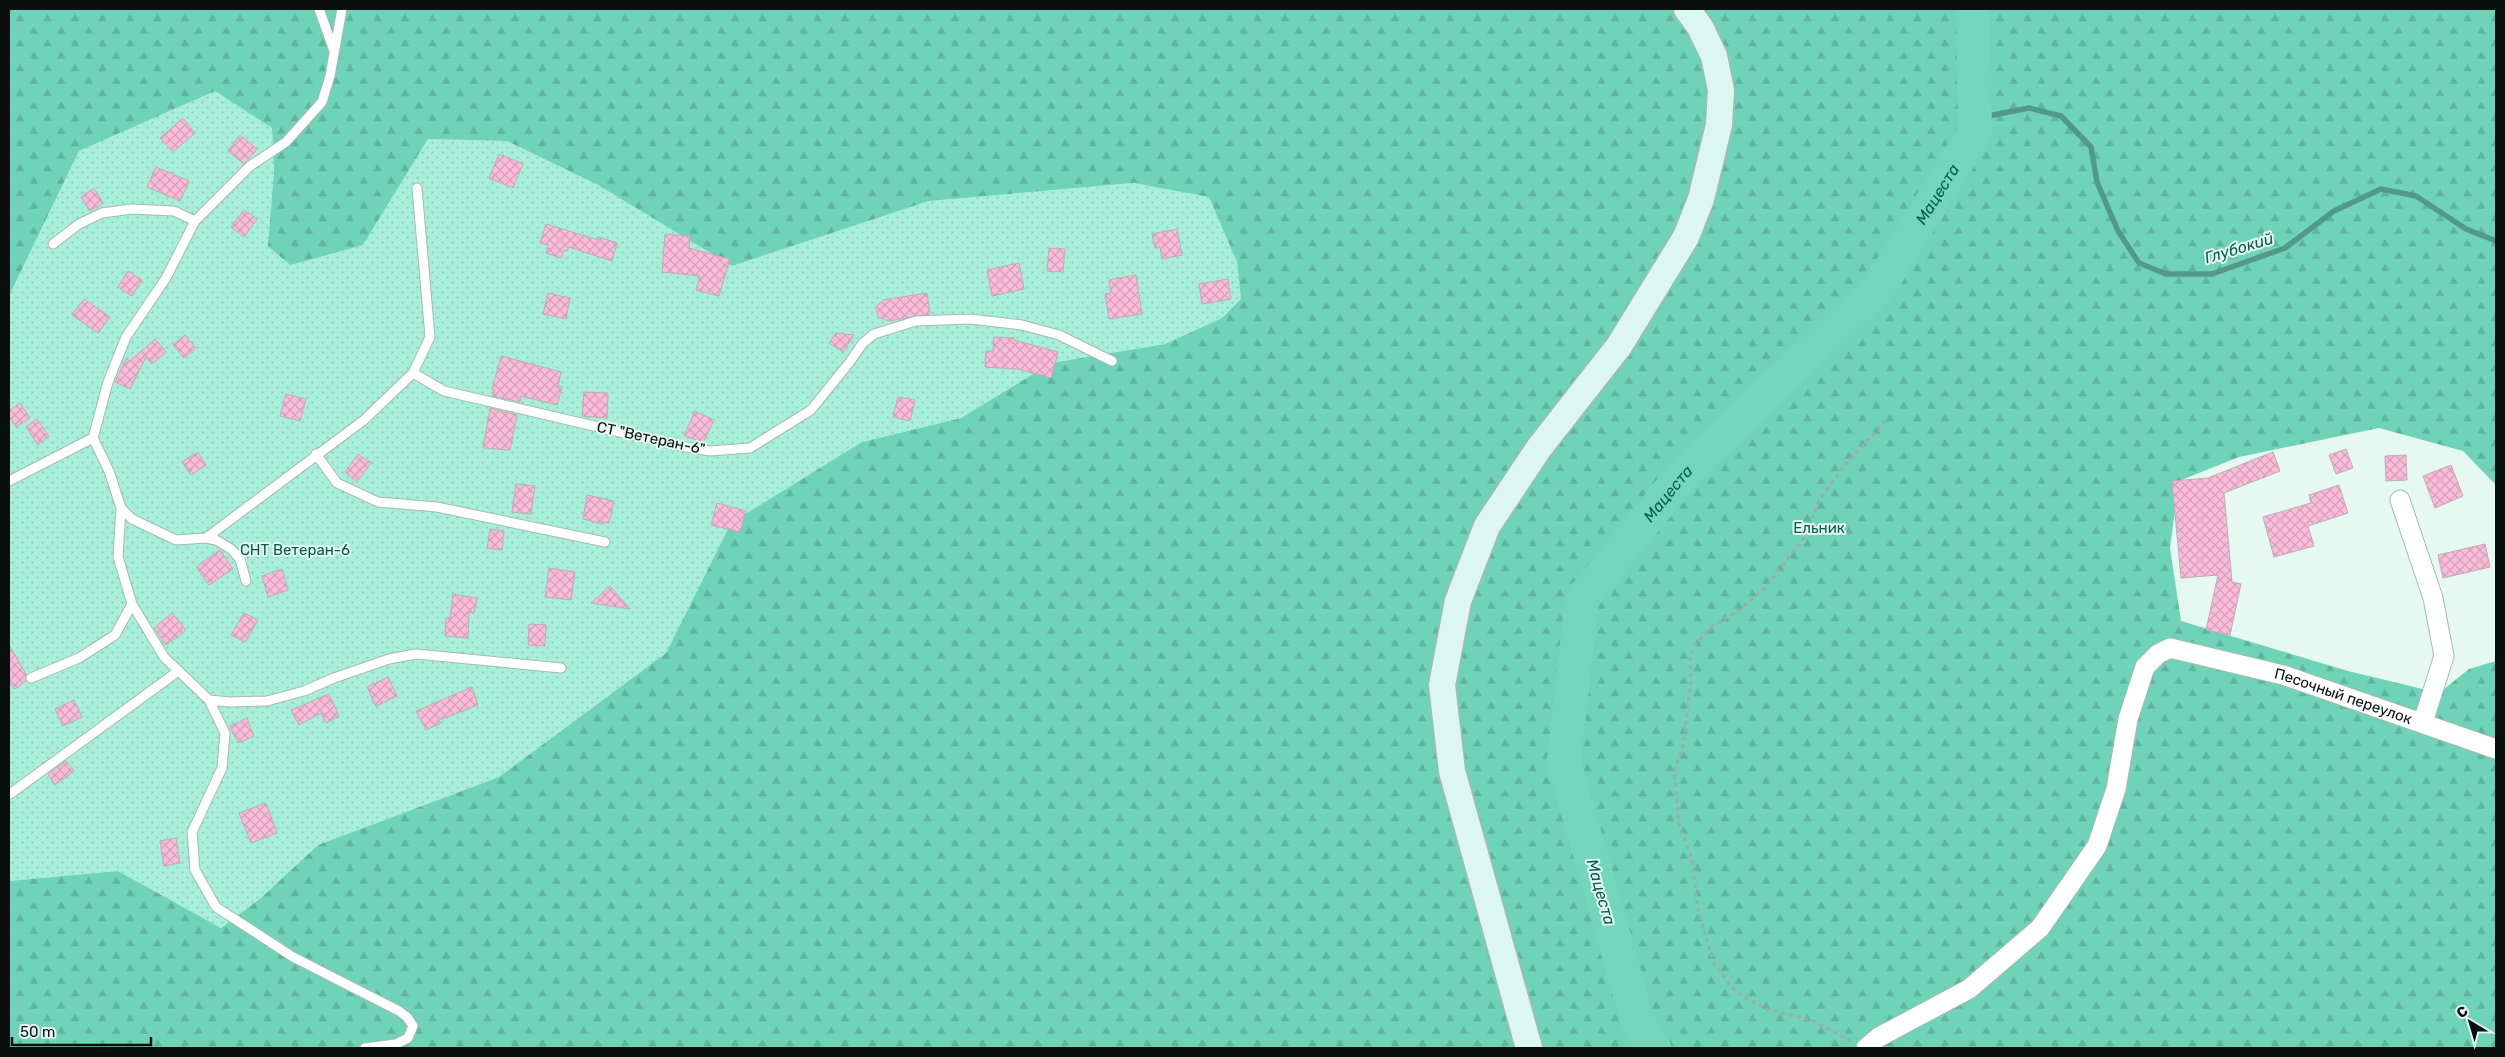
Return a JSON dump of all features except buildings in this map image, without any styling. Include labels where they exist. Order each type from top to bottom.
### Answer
[{"type":"street","points":[[1529,1048],[1452,771],[1442,685],[1458,601],[1487,526],[1540,448],[1619,346],[1686,237],[1701,199],[1719,125],[1721,90],[1714,56],[1700,27],[1687,9]]},
{"type":"street","points":[[2400,500],[2433,598],[2444,656],[2423,722]]},
{"type":"street","name":"Песочный переулок","points":[[1861,1046],[1969,989],[2040,928],[2096,846],[2116,789],[2128,719],[2145,667],[2158,654],[2170,648],[2283,675],[2423,722],[2496,749]]},
{"type":"lane","points":[[319,9],[334,52]]},
{"type":"lane","points":[[342,9],[322,102],[286,142],[250,166],[195,221],[166,278],[126,337],[108,382],[93,438],[109,471],[121,508],[118,557],[132,604],[150,637],[177,672],[209,700],[225,733],[222,768],[192,832],[195,870],[216,907],[293,957],[408,1017],[413,1026],[408,1038],[396,1044],[365,1048]]},
{"type":"lane","points":[[206,538],[364,420],[413,373],[430,337],[418,188]]},
{"type":"lane","points":[[53,244],[79,224],[102,213],[132,208],[174,211],[195,221]]},
{"type":"lane","name":"СТ \"Ветеран-6\"","points":[[413,373],[444,391],[675,445],[710,451],[750,448],[773,434],[811,410],[863,343],[874,334],[916,321],[970,319],[1022,325],[1059,335],[1112,361]]},
{"type":"lane","points":[[9,481],[93,438]]},
{"type":"lane","points":[[316,454],[337,483],[378,502],[437,507],[605,542]]},
{"type":"lane","points":[[121,508],[132,519],[176,540],[206,538],[216,540],[231,549],[240,559],[246,581]]},
{"type":"lane","points":[[31,678],[78,658],[115,635],[132,604]]},
{"type":"lane","points":[[209,700],[230,702],[267,701],[304,691],[334,678],[389,660],[416,654],[561,668]]},
{"type":"lane","points":[[10,794],[177,672]]},
{"type":"path","points":[[1861,1046],[1814,1022],[1766,1009],[1736,992],[1714,964],[1698,910],[1692,858],[1679,825],[1674,771],[1684,746],[1691,681],[1690,657],[1696,644],[1712,626],[1738,611],[1765,588],[1804,538],[1820,498],[1851,458],[1888,418]]},
{"type":"green space","name":"Ельник","points":[[9,9],[2496,9],[2496,485],[2463,451],[2379,428],[2239,457],[2179,481],[2170,548],[2181,621],[2348,671],[2439,693],[2469,669],[2496,661],[2496,1048],[9,1048],[9,881],[118,871],[221,928],[261,898],[318,845],[499,777],[666,653],[731,523],[862,442],[961,418],[1051,363],[1165,344],[1222,318],[1241,299],[1237,262],[1209,197],[1134,183],[929,201],[732,266],[598,185],[507,141],[428,139],[363,245],[290,265],[268,246],[274,173],[272,128],[215,91],[79,151],[9,296]]},
{"type":"green space","name":"СНТ Ветеран-6","points":[[216,90],[272,128],[274,173],[363,245],[428,139],[507,141],[598,185],[732,266],[929,201],[1134,183],[1210,197],[1237,262],[1241,299],[1222,318],[1165,344],[1051,363],[961,418],[862,442],[731,523],[666,653],[499,777],[318,845],[261,898],[221,928],[118,871],[9,881],[9,296],[79,151]]},
{"type":"waterway","name":"Мацеста","points":[[1654,1048],[1638,1022],[1564,762],[1582,599],[1684,473],[1879,287],[1975,133],[1973,9]]},
{"type":"waterway","name":"Глубокий","points":[[1975,133],[1988,116],[2029,108],[2061,116],[2091,147],[2097,182],[2118,231],[2139,263],[2166,274],[2212,274],[2285,248],[2334,211],[2381,189],[2416,196],[2466,229],[2496,241]]}]
